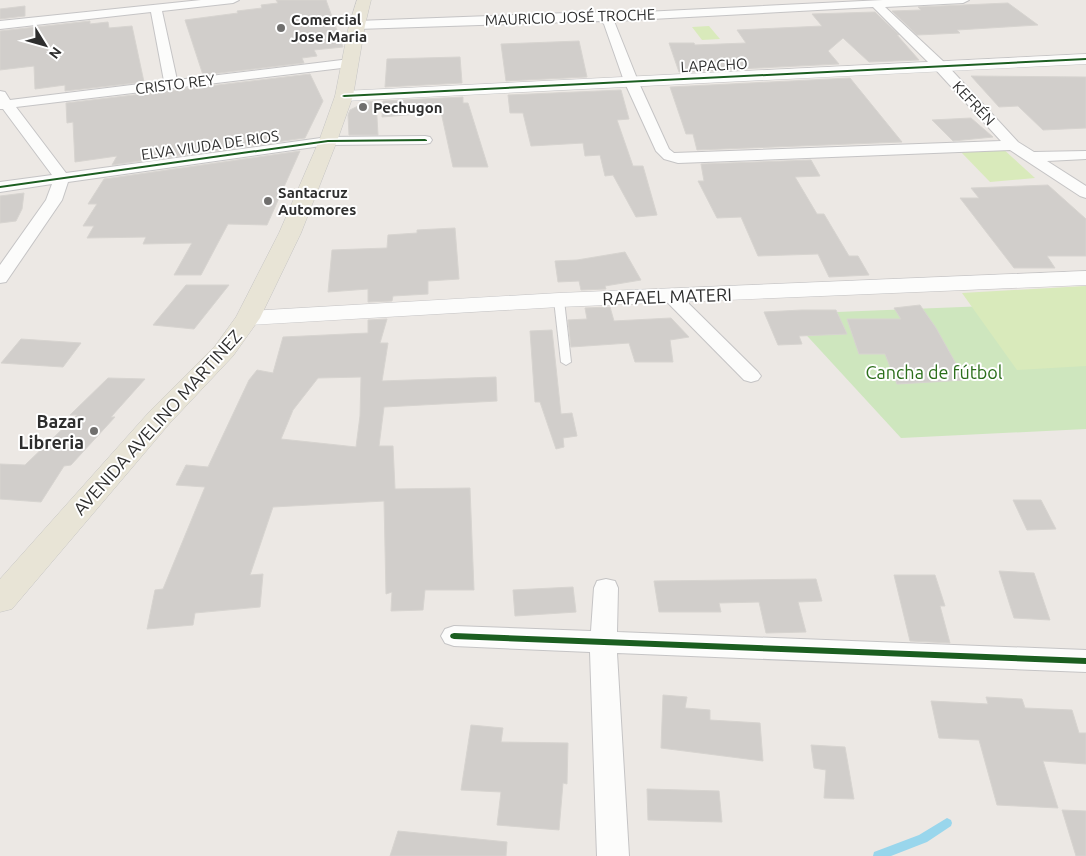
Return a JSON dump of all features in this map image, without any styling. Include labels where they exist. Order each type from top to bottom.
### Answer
[{"type":"main road","name":"AVENIDA AVELINO MARTINEZ","points":[[0,600],[160,417],[224,351],[248,318],[290,233],[328,141],[344,96],[357,25],[364,0]]},
{"type":"street","points":[[0,25],[234,0]]},
{"type":"street","name":"MAURICIO JOSÉ TROCHE","points":[[357,25],[594,16],[604,18],[875,2],[963,0]]},
{"type":"street","name":"KEFRÉN","points":[[875,2],[940,66],[1012,145],[1086,193]]},
{"type":"street","points":[[156,8],[171,84]]},
{"type":"street","points":[[604,18],[609,23],[631,81],[663,151],[669,156],[678,158],[1012,145]]},
{"type":"street","name":"LAPACHO","points":[[344,96],[1086,59]]},
{"type":"street","name":"CRISTO REY","points":[[3,101],[350,64]]},
{"type":"street","points":[[0,278],[54,200],[60,188],[62,178],[3,101]]},
{"type":"street","name":"ELVA VIUDA DE RIOS","points":[[0,187],[328,141],[425,140]]},
{"type":"street","points":[[1033,157],[1086,155]]},
{"type":"street","name":"RAFAEL MATERI","points":[[248,318],[559,300],[1086,278]]},
{"type":"street","points":[[671,296],[752,376]]},
{"type":"street","points":[[606,588],[603,642],[613,856]]},
{"type":"street","points":[[454,636],[1086,662]]},
{"type":"lane","points":[[559,300],[566,362]]},
{"type":"green space","points":[[709,26],[720,39],[702,40],[692,27]]},
{"type":"green space","points":[[1001,147],[1035,178],[990,182],[959,150]]},
{"type":"green space","points":[[1086,286],[1086,366],[1017,370],[962,293]]},
{"type":"green space","name":"Cancha de fútbol","points":[[1086,302],[1086,429],[901,438],[787,314]]},
{"type":"building","points":[[276,0],[326,0],[343,47],[314,50],[317,56],[302,58],[304,63],[203,75],[185,20],[262,8],[261,5],[278,3]]},
{"type":"building","points":[[1008,3],[1038,25],[957,30],[960,33],[917,35],[892,11],[921,10],[918,7]]},
{"type":"building","points":[[25,6],[25,16],[0,19],[0,9]]},
{"type":"building","points":[[875,12],[899,35],[897,35],[919,60],[869,62],[843,38],[828,51],[839,64],[679,72],[669,43],[694,43],[695,45],[746,43],[737,30],[822,26],[812,14]]},
{"type":"building","points":[[90,21],[90,24],[108,22],[109,28],[132,26],[144,82],[65,91],[65,85],[35,89],[34,66],[0,70],[0,31]]},
{"type":"building","points":[[579,41],[587,77],[506,81],[501,44]]},
{"type":"building","points":[[460,57],[462,83],[385,87],[387,59]]},
{"type":"building","points":[[310,74],[323,101],[305,138],[112,165],[117,156],[75,162],[73,122],[67,123],[66,103]]},
{"type":"building","points":[[971,76],[1086,77],[1086,128],[1043,130],[1018,106],[999,107]]},
{"type":"building","points":[[850,78],[902,142],[697,150],[693,134],[686,134],[670,87]]},
{"type":"building","points":[[621,90],[629,119],[617,120],[633,166],[643,166],[657,215],[636,217],[613,175],[605,176],[600,155],[585,156],[583,143],[531,146],[523,113],[510,113],[508,95]]},
{"type":"building","points":[[463,97],[463,103],[468,103],[488,167],[453,167],[441,112],[382,117],[383,101]]},
{"type":"building","points":[[376,101],[378,135],[349,135],[348,115],[350,110],[366,102]]},
{"type":"building","points":[[971,118],[993,137],[953,141],[932,120]]},
{"type":"building","points":[[300,151],[267,225],[228,224],[201,275],[174,275],[192,243],[143,244],[146,237],[87,238],[94,226],[83,226],[97,204],[88,204],[104,179]]},
{"type":"building","points":[[811,160],[820,176],[795,177],[817,214],[824,214],[849,256],[858,256],[869,275],[829,277],[818,254],[758,256],[741,217],[717,218],[698,181],[704,181],[701,164]]},
{"type":"building","points":[[1048,185],[1086,219],[1086,256],[1047,256],[1055,268],[1014,268],[960,198],[979,198],[971,188]]},
{"type":"building","points":[[24,193],[22,209],[16,221],[0,223],[0,196]]},
{"type":"building","points":[[455,228],[459,279],[428,281],[428,294],[393,296],[392,301],[368,302],[368,289],[328,292],[332,250],[387,248],[388,235],[417,233],[417,230]]},
{"type":"building","points":[[625,252],[641,280],[605,286],[606,289],[581,290],[579,281],[558,282],[555,261],[577,260]]},
{"type":"building","points":[[186,285],[229,285],[194,329],[153,325]]},
{"type":"building","points":[[920,305],[936,328],[965,380],[897,384],[885,354],[859,354],[847,319],[901,319],[894,308]]},
{"type":"building","points":[[610,307],[614,321],[671,318],[689,337],[670,340],[673,362],[635,362],[629,343],[571,347],[568,320],[587,319],[585,308]]},
{"type":"building","points":[[836,310],[847,334],[799,336],[802,344],[778,345],[764,312]]},
{"type":"building","points":[[387,319],[380,343],[388,343],[382,381],[496,377],[497,401],[384,407],[379,446],[393,446],[395,489],[470,488],[474,590],[425,590],[423,610],[391,611],[392,592],[386,594],[384,501],[273,507],[250,575],[263,574],[260,607],[195,613],[193,625],[147,629],[155,590],[163,589],[205,487],[176,485],[186,465],[208,467],[249,380],[257,370],[273,373],[283,337],[368,333],[368,320]],"holes":[[[361,377],[360,416],[356,447],[281,439],[293,410],[318,378]]]},
{"type":"building","points":[[552,330],[561,414],[572,413],[577,436],[563,438],[564,447],[556,449],[540,402],[535,402],[530,331]]},
{"type":"building","points":[[21,339],[81,343],[63,367],[1,363]]},
{"type":"building","points":[[108,378],[145,379],[111,417],[115,417],[71,465],[64,466],[41,502],[0,499],[0,464],[25,465],[77,415],[70,415]]},
{"type":"building","points":[[1013,500],[1041,500],[1056,529],[1027,530]]},
{"type":"building","points":[[999,571],[1034,573],[1050,620],[1014,618]]},
{"type":"building","points":[[894,575],[935,575],[945,606],[940,606],[950,643],[910,641]]},
{"type":"building","points":[[816,579],[822,601],[798,602],[806,632],[766,633],[759,602],[719,603],[721,612],[659,612],[654,581]]},
{"type":"building","points":[[573,587],[576,612],[515,616],[513,590]]},
{"type":"building","points":[[663,695],[687,697],[685,708],[710,710],[710,720],[760,723],[763,761],[661,748]]},
{"type":"building","points":[[986,697],[1022,699],[1025,708],[1072,710],[1079,733],[1086,733],[1086,764],[1043,761],[1058,808],[997,805],[979,740],[939,738],[931,701],[988,704]]},
{"type":"building","points":[[471,725],[503,728],[501,742],[568,743],[567,784],[563,783],[559,830],[497,825],[501,792],[461,790]]},
{"type":"building","points":[[811,745],[845,747],[854,799],[824,798],[826,770],[814,768]]},
{"type":"building","points":[[647,789],[719,791],[722,822],[648,820]]},
{"type":"building","points":[[1062,810],[1086,811],[1086,856],[1076,856]]},
{"type":"building","points":[[398,831],[507,842],[506,856],[390,856]]},
{"type":"waterway","points":[[878,856],[923,839],[947,823]]},
{"type":"cycle path","points":[[344,96],[1086,59]]},
{"type":"cycle path","points":[[0,187],[328,141],[425,140]]},
{"type":"cycle path","points":[[454,636],[1086,661]]},
{"type":"place","name":"Comercial Jose Maria","points":[[281,28]]},
{"type":"place","name":"Pechugon","points":[[363,107]]},
{"type":"place","name":"Santacruz Automores","points":[[268,201]]},
{"type":"place","name":"Bazar Libreria","points":[[94,431]]}]
